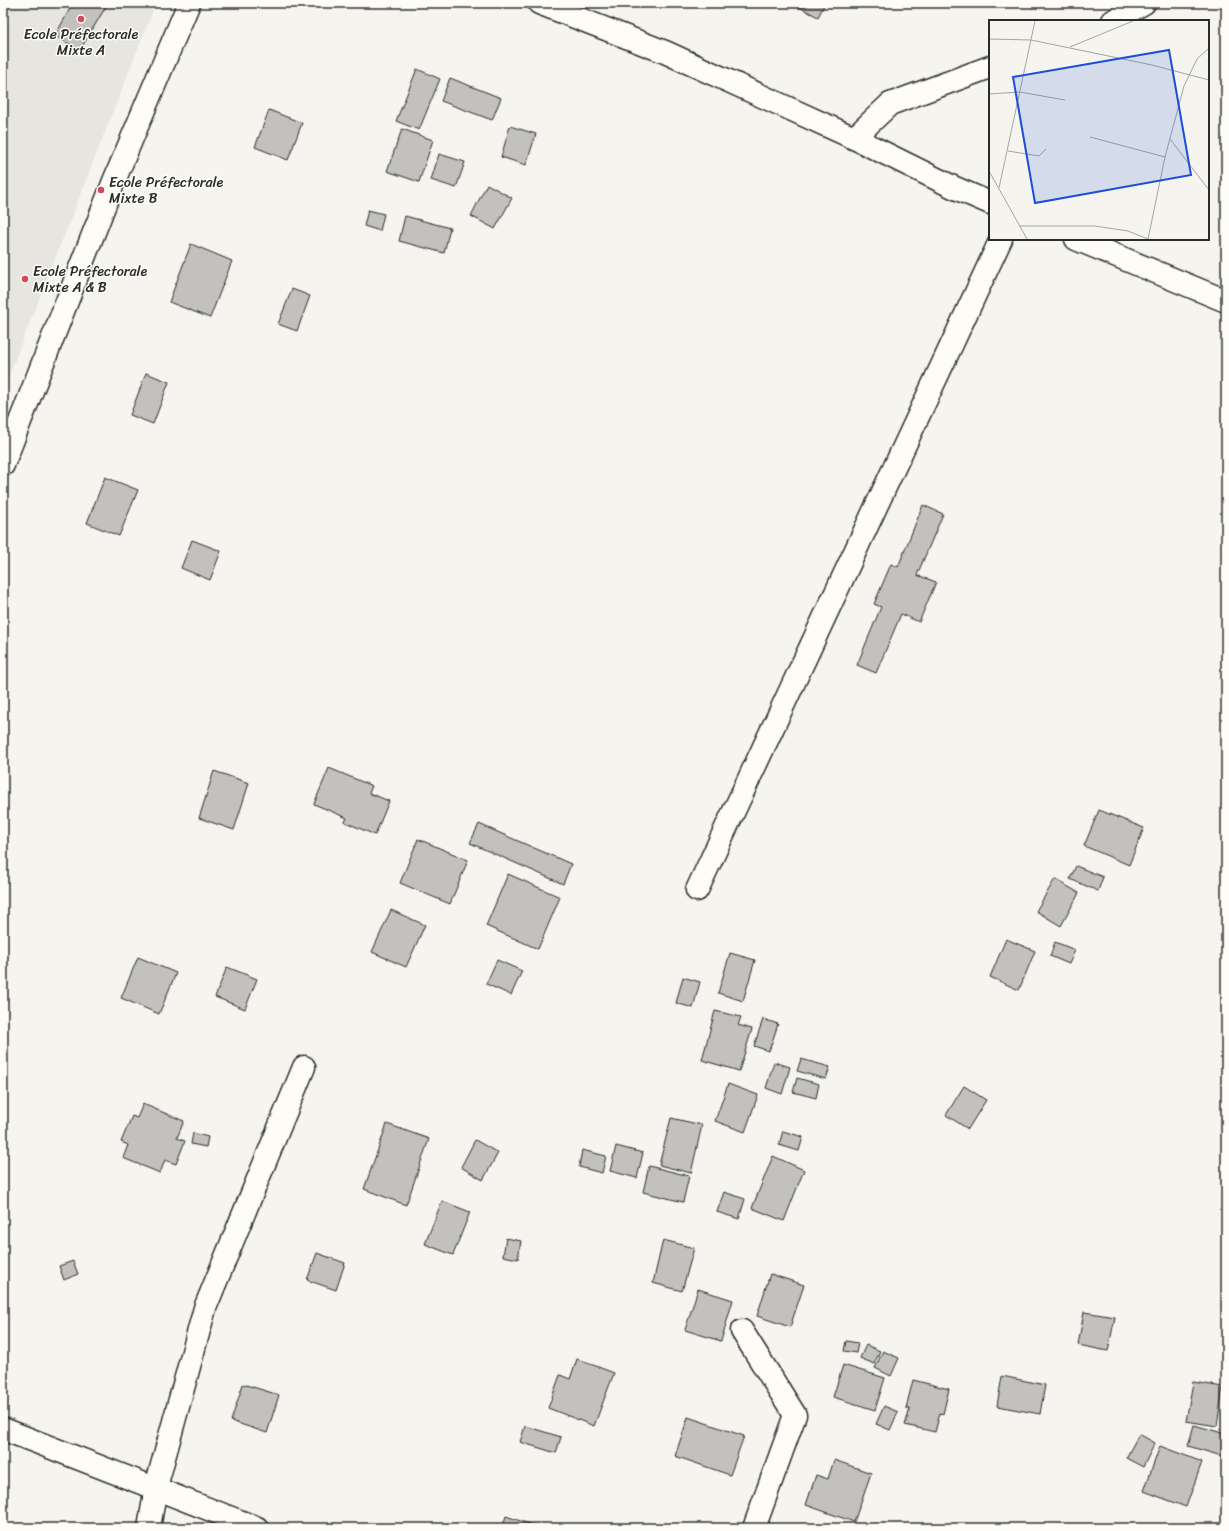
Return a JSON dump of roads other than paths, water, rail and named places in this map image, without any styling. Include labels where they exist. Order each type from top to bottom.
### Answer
[{"type":"street","points":[[3,465],[111,188],[189,3]]},
{"type":"street","points":[[539,3],[665,52],[854,138],[953,187],[989,203]]},
{"type":"street","points":[[1115,20],[1144,3]]},
{"type":"street","points":[[854,138],[890,104],[989,67]]},
{"type":"street","points":[[697,890],[1001,240]]},
{"type":"street","points":[[1078,240],[1226,301]]},
{"type":"street","points":[[149,1528],[156,1488],[205,1308],[304,1067]]},
{"type":"street","points":[[742,1330],[796,1415],[754,1528]]},
{"type":"street","points":[[3,1429],[257,1528]]},
{"type":"place","name":"Ecole Préfectorale Mixte A","points":[[81,19]]},
{"type":"place","name":"Ecole Préfectorale Mixte B","points":[[101,190]]},
{"type":"place","name":"Ecole Préfectorale Mixte A & B","points":[[25,279]]}]
